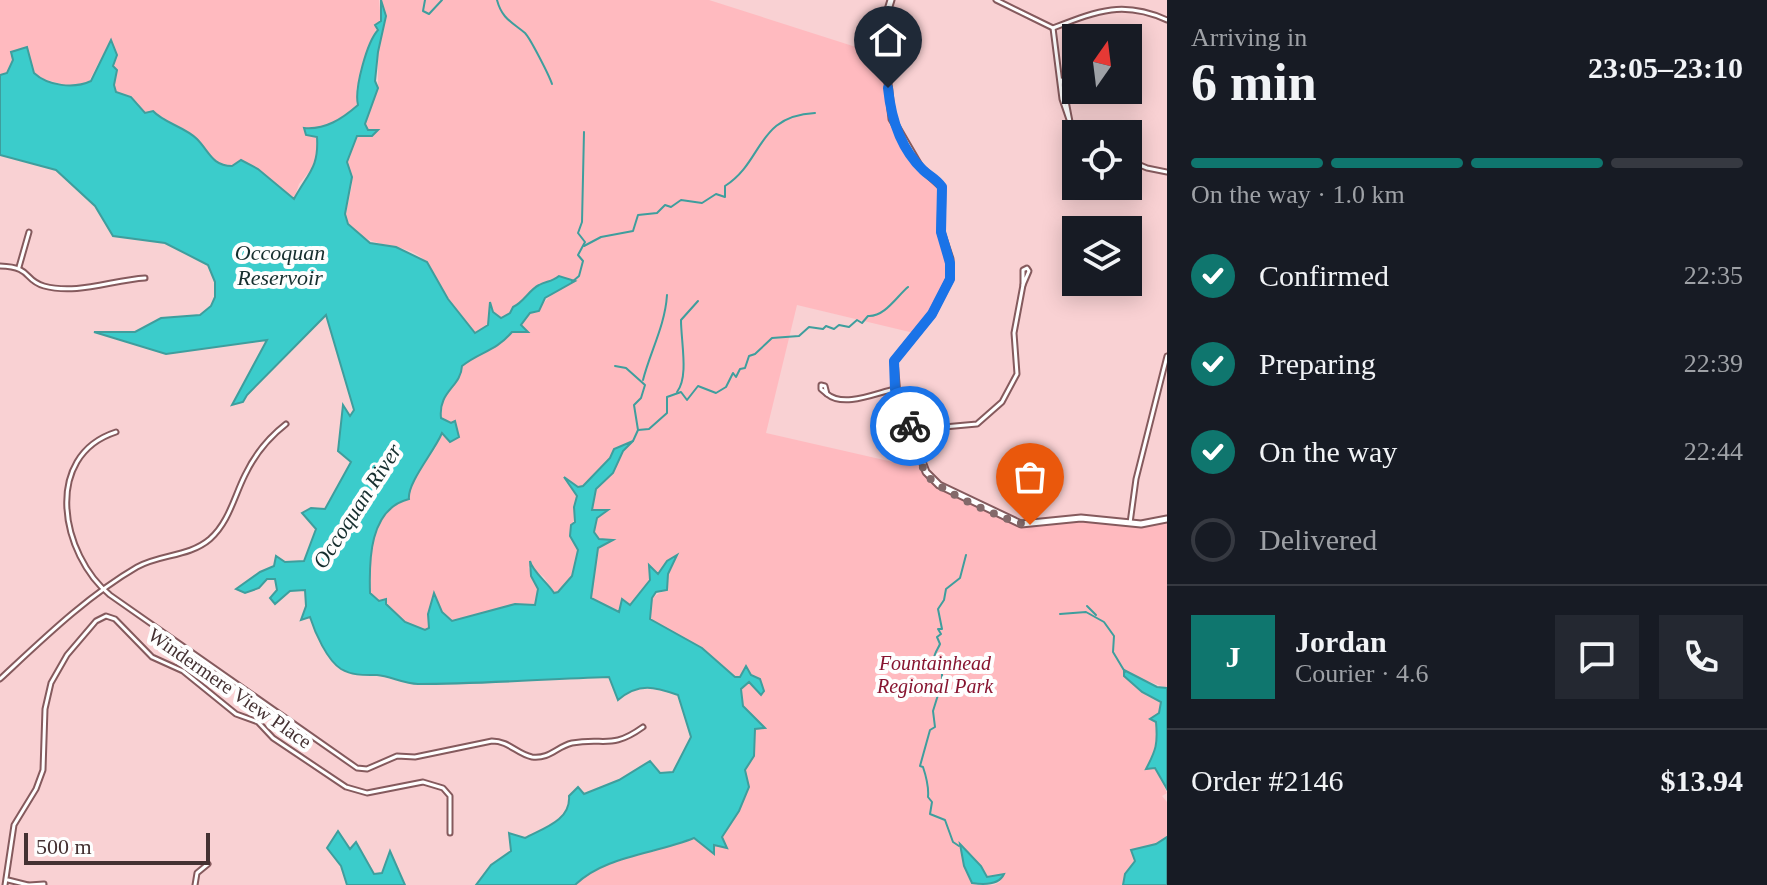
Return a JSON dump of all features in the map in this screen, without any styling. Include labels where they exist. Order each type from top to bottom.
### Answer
[{"type":"street","points":[[891,0],[882,29],[892,119],[918,165],[942,187],[941,232],[951,267],[949,282],[940,301],[910,342],[895,356],[895,389],[923,466],[932,481],[1013,522],[1030,525],[1095,518],[1130,523],[1167,519]]},
{"type":"street","points":[[996,0],[1053,28],[1115,3]]},
{"type":"street","points":[[1137,4],[1167,20]]},
{"type":"street","points":[[1053,28],[1062,99],[1069,120]]},
{"type":"street","points":[[1142,166],[1167,172]]},
{"type":"street","points":[[19,267],[29,232]]},
{"type":"street","points":[[0,266],[19,267],[48,287],[80,288],[145,278]]},
{"type":"street","points":[[913,434],[933,428],[973,425],[986,418],[1002,402],[1017,374],[1015,323],[1023,285]]},
{"type":"street","points":[[1130,523],[1136,479],[1167,356]]},
{"type":"street","points":[[827,394],[844,400],[895,389]]},
{"type":"street","points":[[0,679],[139,566],[188,552],[213,536],[224,521],[256,454],[270,436],[286,424]]},
{"type":"street","points":[[116,432],[97,439],[84,449],[73,464],[68,481],[72,539],[83,565],[105,591],[361,770],[397,756],[420,756],[492,741],[504,742],[529,756],[547,757],[571,743],[622,740],[643,727]]},
{"type":"street","name":"Windermere View Place","points":[[5,885],[14,825],[36,789],[43,770],[45,709],[51,683],[67,655],[96,621],[106,616],[115,619],[152,657],[178,668],[236,714],[258,722],[273,738],[346,787],[367,793],[423,782],[443,788],[450,796],[450,833]]},
{"type":"street","points":[[195,885],[200,869],[208,864]]},
{"type":"street","points":[[8,880],[28,885],[44,884]]},
{"type":"green space","points":[[0,0],[379,0],[381,21],[372,37],[356,90],[358,105],[334,122],[305,128],[318,137],[318,161],[299,184],[294,199],[258,169],[240,160],[232,166],[218,163],[189,132],[151,111],[145,113],[137,102],[116,92],[117,74],[113,66],[117,55],[107,47],[88,83],[68,86],[37,77],[29,62],[27,48],[13,51],[13,61],[7,73],[0,75]]},
{"type":"green space","name":"Fountainhead Regional Park","points":[[381,0],[709,0],[884,56],[889,124],[919,171],[942,187],[939,234],[949,274],[939,298],[914,333],[797,305],[766,433],[893,462],[879,423],[908,429],[924,472],[932,483],[1021,527],[1086,520],[1145,526],[1167,522],[1167,688],[1128,674],[1129,680],[1147,696],[1161,702],[1159,713],[1150,719],[1156,722],[1156,752],[1147,769],[1155,768],[1167,793],[1162,796],[1167,802],[1167,837],[1156,844],[1131,850],[1135,861],[1125,875],[1123,885],[994,885],[1000,882],[1002,874],[987,877],[960,844],[964,866],[976,885],[575,885],[600,867],[615,861],[694,838],[709,851],[714,845],[727,847],[722,837],[742,802],[745,770],[754,756],[755,729],[764,728],[743,706],[741,689],[749,682],[761,695],[764,691],[760,679],[751,675],[745,666],[740,677],[735,677],[702,648],[650,619],[651,602],[668,589],[676,555],[658,574],[650,566],[650,580],[630,605],[624,599],[619,613],[591,598],[598,548],[609,542],[599,539],[594,532],[597,518],[605,513],[592,510],[596,489],[606,480],[627,446],[612,455],[583,486],[578,487],[568,480],[577,496],[570,536],[578,550],[572,576],[559,592],[554,593],[544,577],[528,566],[538,589],[535,605],[515,604],[452,621],[442,612],[435,594],[428,615],[429,628],[425,630],[405,622],[386,604],[386,599],[379,601],[370,593],[371,551],[379,526],[386,514],[410,497],[408,494],[414,477],[435,449],[442,433],[447,439],[459,433],[453,423],[441,418],[443,401],[456,372],[469,358],[496,346],[512,332],[528,331],[521,325],[530,313],[537,311],[556,291],[574,282],[552,280],[501,318],[490,303],[488,325],[475,333],[451,303],[425,261],[407,250],[364,237],[345,218],[352,185],[347,162],[357,136],[366,136],[378,130],[368,131],[365,124],[378,85],[378,52],[386,16]]},
{"type":"water","name":"Occoquan Reservoir","points":[[381,0],[386,16],[378,52],[375,81],[378,88],[365,124],[368,130],[378,130],[372,136],[357,136],[347,162],[352,177],[345,214],[348,224],[370,243],[396,247],[427,262],[448,299],[475,333],[488,325],[490,302],[493,312],[501,318],[539,285],[559,276],[575,281],[545,298],[539,311],[530,313],[521,325],[528,332],[512,332],[500,344],[462,366],[441,409],[441,418],[451,423],[455,421],[459,437],[450,442],[442,433],[412,485],[409,499],[386,513],[379,525],[371,552],[370,593],[379,601],[386,599],[386,604],[405,622],[425,630],[429,628],[428,614],[434,593],[442,612],[452,621],[515,604],[535,605],[538,589],[531,576],[530,561],[554,593],[558,592],[572,576],[578,550],[570,536],[571,525],[575,522],[577,496],[564,477],[578,487],[583,486],[610,458],[614,449],[633,441],[623,451],[613,473],[596,489],[592,510],[608,510],[597,518],[594,532],[599,539],[613,540],[598,548],[591,598],[619,612],[622,599],[630,605],[650,580],[649,565],[658,574],[667,561],[677,555],[668,574],[667,590],[656,592],[652,598],[650,619],[702,648],[735,677],[740,677],[746,666],[751,675],[760,679],[764,691],[761,695],[749,682],[741,689],[743,706],[765,728],[755,729],[754,756],[745,770],[749,787],[739,811],[722,837],[727,848],[714,845],[714,854],[694,838],[615,862],[587,875],[575,885],[476,885],[491,865],[511,851],[509,833],[525,838],[555,822],[566,811],[569,796],[578,787],[584,794],[619,780],[650,761],[660,773],[673,772],[691,737],[678,695],[640,688],[618,700],[609,677],[418,684],[354,674],[341,669],[326,653],[310,617],[301,620],[306,606],[305,590],[290,591],[275,604],[270,598],[277,590],[275,579],[267,579],[259,588],[245,593],[236,589],[274,566],[276,556],[285,562],[304,561],[316,529],[302,513],[311,508],[325,509],[351,462],[338,451],[343,405],[350,416],[354,410],[326,315],[243,402],[232,405],[267,340],[166,354],[94,332],[135,332],[161,318],[200,315],[211,306],[215,297],[215,282],[208,265],[165,243],[113,236],[95,206],[56,170],[0,155],[0,75],[7,73],[13,60],[11,52],[27,47],[34,73],[61,85],[77,85],[91,81],[111,40],[117,55],[113,66],[117,70],[116,92],[131,97],[145,113],[153,111],[192,135],[220,163],[232,166],[241,160],[258,169],[294,199],[312,170],[316,156],[317,137],[306,135],[304,128],[333,122],[358,105],[362,66],[378,30],[375,25],[381,21]]},
{"type":"water","points":[[1124,670],[1157,687],[1167,688],[1167,789],[1155,768],[1146,769],[1156,742],[1156,722],[1150,719],[1159,713],[1161,702],[1142,692],[1124,676]]},
{"type":"water","points":[[338,831],[350,849],[356,842],[374,874],[382,873],[390,851],[405,885],[347,885],[341,866],[327,848]]},
{"type":"water","points":[[1167,837],[1167,885],[1123,885],[1125,874],[1135,861],[1131,850],[1156,844]]},
{"type":"water","points":[[960,844],[987,877],[1004,874],[1002,878],[991,883],[972,883],[964,866]]},
{"type":"waterway","points":[[425,0],[423,11],[429,14],[442,0]]},
{"type":"waterway","points":[[497,0],[505,16],[527,36],[552,84]]},
{"type":"waterway","points":[[584,246],[601,237],[633,231],[638,215],[657,213],[665,205],[671,207],[681,200],[702,203],[716,194],[725,197],[725,186],[738,176],[771,131],[796,116],[815,113]]},
{"type":"waterway","points":[[572,282],[579,276],[583,261],[578,255],[585,242],[578,233],[582,222],[584,132]]},
{"type":"waterway","points":[[633,441],[638,430],[649,429],[667,413],[667,397],[681,392],[687,400],[698,386],[716,393],[726,387],[733,373],[736,377],[740,369],[745,368],[749,356],[772,338],[799,336],[809,327],[834,329],[839,325],[849,327],[857,320],[862,323],[868,316],[885,310],[908,287]]},
{"type":"waterway","points":[[643,380],[667,295]]},
{"type":"waterway","points":[[677,392],[684,368],[681,320],[698,301]]},
{"type":"waterway","points":[[615,366],[626,368],[645,385],[641,398],[634,405],[638,430]]},
{"type":"waterway","points":[[959,846],[953,842],[945,820],[930,814],[932,802],[928,797],[923,767],[920,766],[930,730],[935,727],[933,711],[942,682],[942,666],[937,667],[934,661],[940,644],[938,629],[942,629],[938,609],[946,589],[960,578],[966,555]]},
{"type":"waterway","points":[[1087,606],[1096,615]]},
{"type":"waterway","points":[[1060,614],[1086,612],[1104,622],[1114,636],[1113,652],[1125,672]]},
{"type":"way so far","points":[[910,426],[924,469],[934,482],[1013,522],[1030,525]]},
{"type":"route","points":[[888,88],[892,119],[899,136],[921,169],[938,180],[942,187],[941,232],[951,267],[949,282],[940,301],[894,361],[895,389],[910,426]]},
{"type":"water label","name":"Occoquan River","points":[[357,506]]}]
